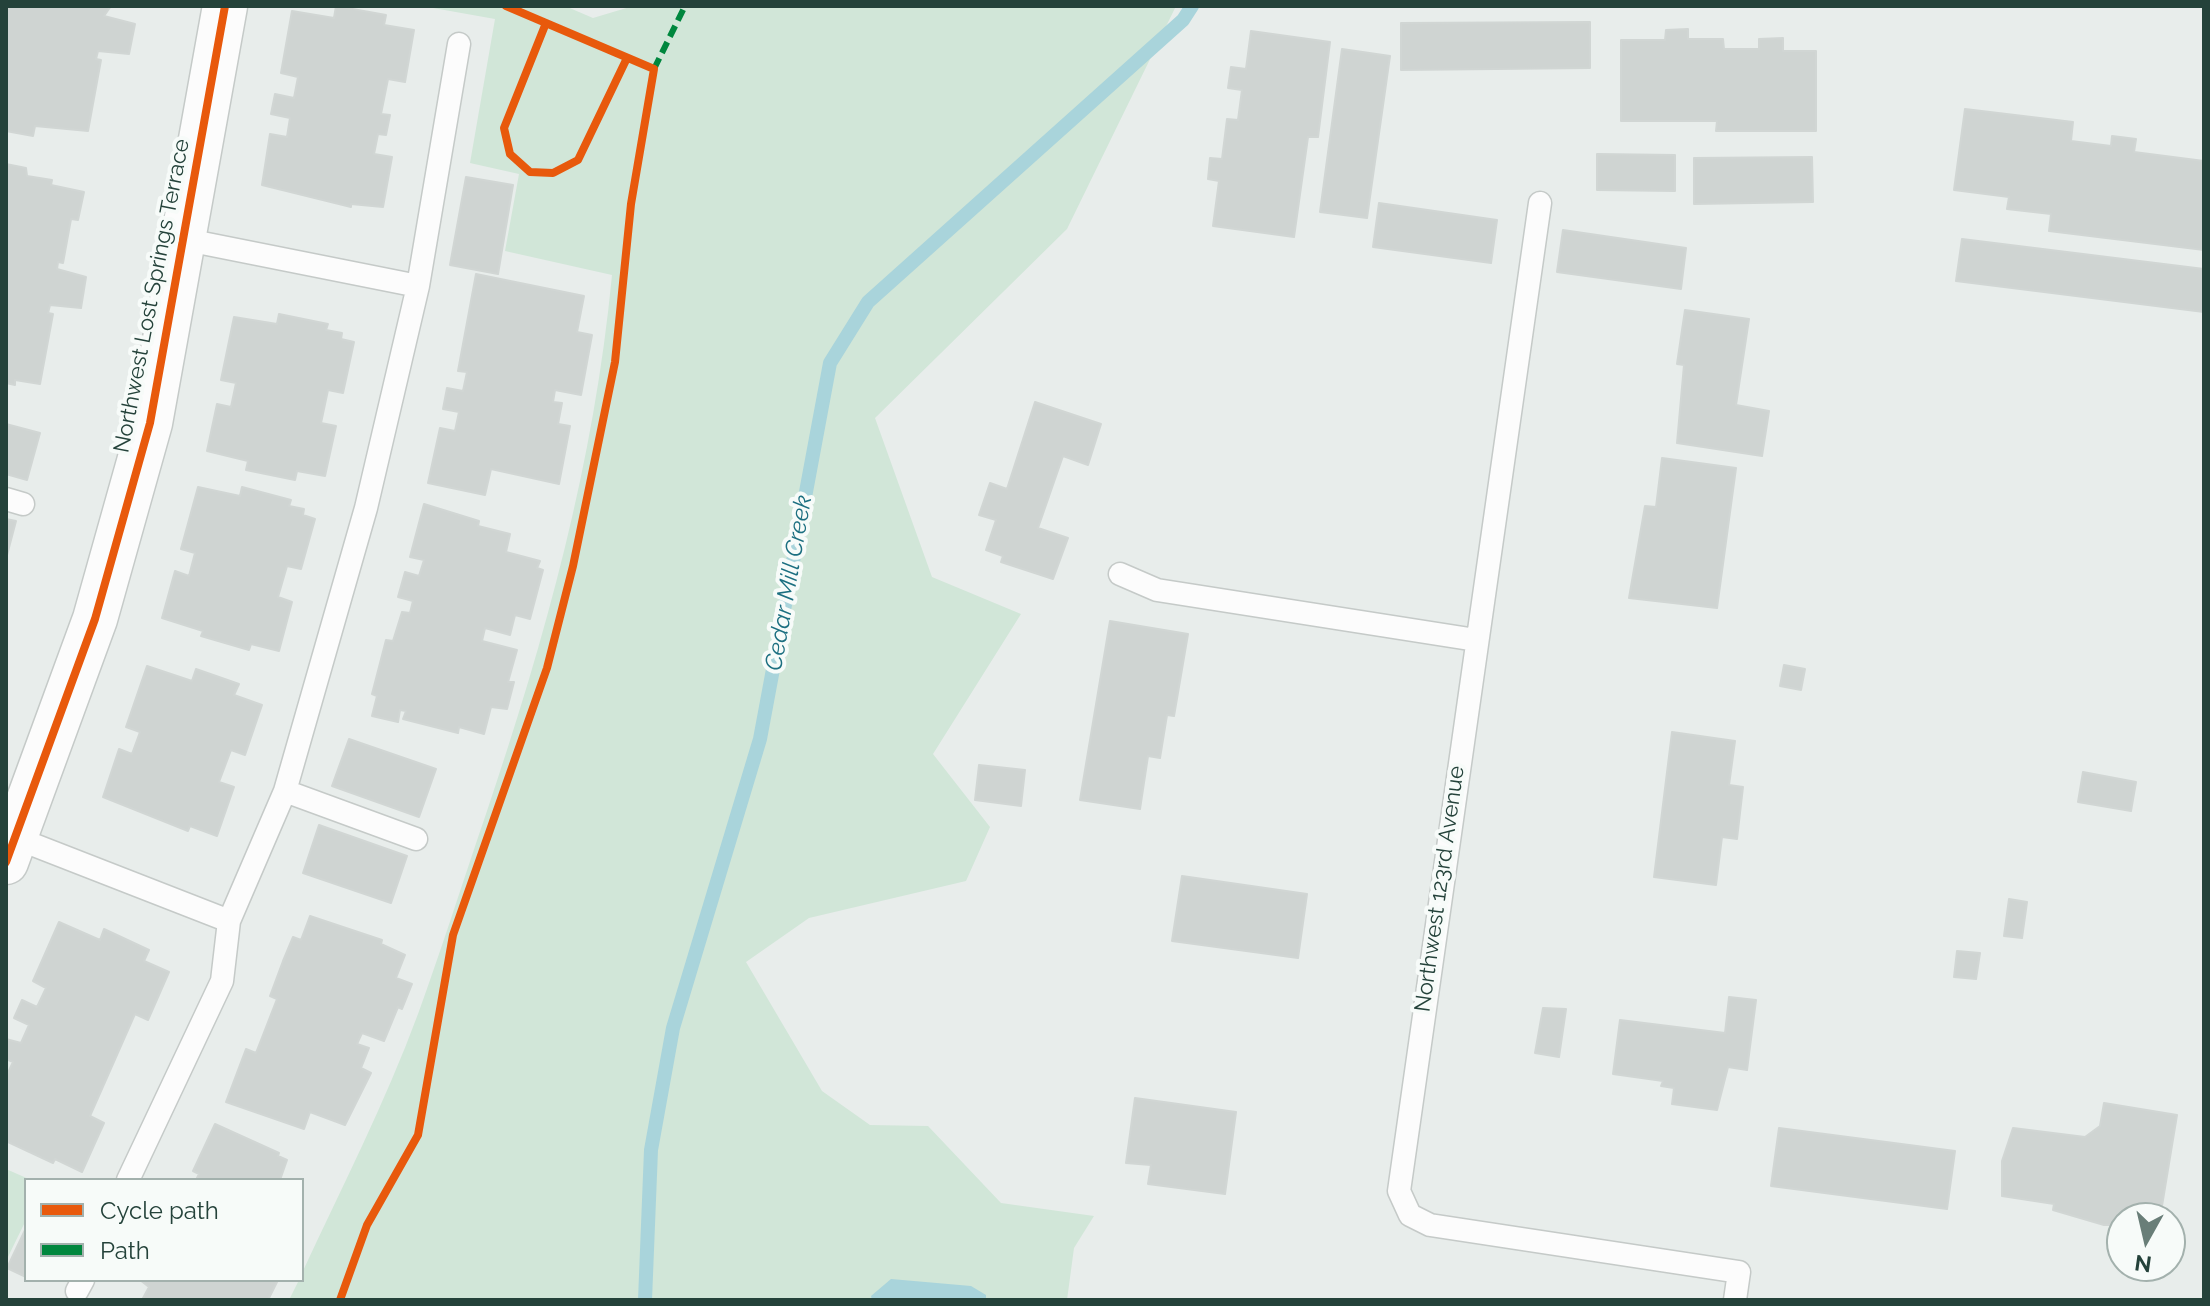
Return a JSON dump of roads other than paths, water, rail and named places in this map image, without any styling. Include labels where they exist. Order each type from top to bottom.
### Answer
[{"type":"street","name":"Northwest Lost Springs Terrace","points":[[11,850],[95,619],[141,453],[225,6]]},
{"type":"lane","points":[[129,1178],[222,981],[229,921],[285,791],[366,508],[418,286],[459,44]]},
{"type":"lane","name":"Northwest 123rd Avenue","points":[[1540,203],[1399,1191],[1410,1215],[1430,1225],[1739,1272],[1735,1300]]},
{"type":"lane","points":[[182,239],[418,286]]},
{"type":"lane","points":[[1120,574],[1157,590],[1476,640]]},
{"type":"lane","points":[[285,791],[416,839]]},
{"type":"lane","points":[[11,850],[229,921]]},
{"type":"water","points":[[891,1279],[971,1286],[986,1295],[986,1300],[872,1300],[871,1296]]},
{"type":"waterway","name":"Cedar Mill Creek","points":[[645,1300],[651,1150],[673,1028],[760,739],[830,363],[868,302],[1183,20],[1192,6]]}]
